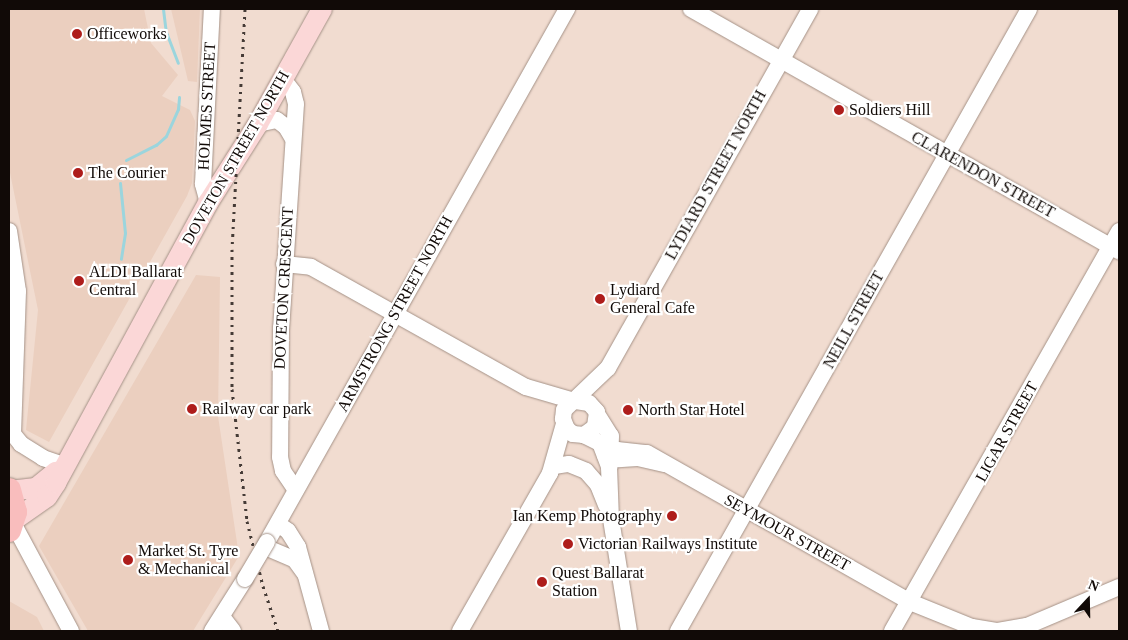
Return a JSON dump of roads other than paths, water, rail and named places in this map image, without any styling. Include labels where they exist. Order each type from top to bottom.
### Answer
[{"type":"highway","points":[[9,491],[15,505],[12,524]]},
{"type":"main road","name":"DOVETON STREET NORTH","points":[[12,524],[47,498],[63,465],[208,203],[258,124],[322,9]]},
{"type":"main road","name":"DOVETON STREET NORTH","points":[[9,491],[36,488],[63,465]]},
{"type":"street","name":"HOLMES STREET","points":[[208,203],[203,184],[212,9]]},
{"type":"street","name":"ARMSTRONG STREET NORTH","points":[[212,631],[225,627],[245,578],[267,545],[296,490],[567,9]]},
{"type":"street","name":"CLARENDON STREET","points":[[691,9],[1115,248]]},
{"type":"street","name":"LYDIARD STREET NORTH","points":[[575,401],[608,368],[810,9]]},
{"type":"street","name":"NEILL STREET","points":[[678,631],[1029,9]]},
{"type":"street","name":"DOVETON CRESCENT","points":[[278,87],[286,105],[292,133],[284,264],[281,468],[296,490]]},
{"type":"street","points":[[258,124],[277,120],[292,133]]},
{"type":"street","points":[[9,230],[14,297],[13,434],[18,442],[43,458],[63,465]]},
{"type":"street","name":"LIGAR STREET","points":[[892,631],[1115,248],[1119,231]]},
{"type":"street","points":[[284,264],[311,267],[526,387],[575,401],[590,403],[610,433],[611,519],[629,631]]},
{"type":"street","name":"LYDIARD STREET NORTH","points":[[597,413],[608,368]]},
{"type":"street","points":[[526,387],[571,433],[597,440],[609,458]]},
{"type":"street","points":[[552,469],[565,408],[575,401]]},
{"type":"street","points":[[460,631],[552,469],[583,435],[595,427],[597,413]]},
{"type":"street","name":"DOVETON CRESCENT","points":[[282,439],[290,460],[306,474]]},
{"type":"street","name":"SEYMOUR STREET","points":[[609,458],[638,450],[910,602],[972,627],[1014,630],[1046,620],[1119,587]]},
{"type":"street","points":[[552,469],[572,464],[588,474],[600,488],[611,519]]},
{"type":"street","points":[[12,524],[71,631]]},
{"type":"street","points":[[278,524],[288,531],[298,547],[322,631]]},
{"type":"street","points":[[267,545],[295,560],[306,576]]},
{"type":"waterway","points":[[163,9],[166,32],[178,63]]},
{"type":"waterway","points":[[126,160],[156,145],[166,136],[178,109],[179,97]]},
{"type":"waterway","points":[[120,183],[125,233],[121,259]]},
{"type":"railway","points":[[245,9],[232,249],[232,389],[247,521],[263,586],[278,631]]},
{"type":"place","name":"Officeworks","points":[[77,34]]},
{"type":"place","name":"Soldiers Hill","points":[[839,110]]},
{"type":"place","name":"The Courier","points":[[78,173]]},
{"type":"place","name":"ALDI Ballarat Central","points":[[79,281]]},
{"type":"place","name":"Lydiard General Cafe","points":[[600,299]]},
{"type":"place","name":"Railway car park","points":[[192,409]]},
{"type":"place","name":"North Star Hotel","points":[[628,410]]},
{"type":"place","name":"Ian Kemp Photography","points":[[672,516]]},
{"type":"place","name":"Victorian Railways Institute","points":[[568,544]]},
{"type":"place","name":"Market St. Tyre & Mechanical","points":[[128,560]]},
{"type":"place","name":"Quest Ballarat Station","points":[[542,582]]}]
